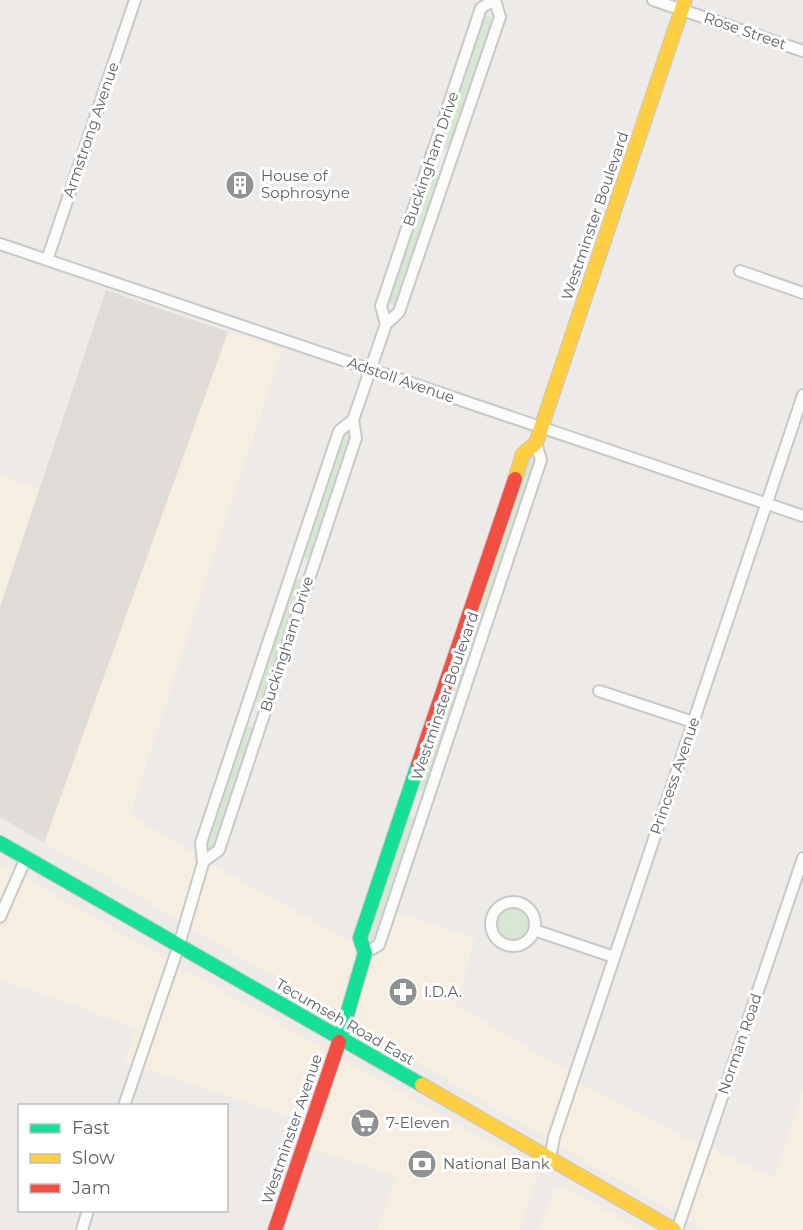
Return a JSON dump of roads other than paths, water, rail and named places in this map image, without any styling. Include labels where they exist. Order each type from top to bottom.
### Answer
[{"type":"street","name":"Armstrong Avenue","points":[[47,260],[135,0]]},
{"type":"street","name":"Buckingham Drive","points":[[204,861],[219,850],[356,438],[353,420],[370,369],[386,324],[399,312],[500,17],[495,0],[481,8],[381,306],[386,324]]},
{"type":"street","name":"Rose Street","points":[[653,0],[684,5],[803,51]]},
{"type":"street","name":"Westminster Boulevard","points":[[340,1038],[365,953],[360,938],[371,904],[523,454],[536,443],[684,5]]},
{"type":"street","name":"Adstoll Avenue","points":[[0,244],[803,516]]},
{"type":"street","points":[[740,271],[803,293]]},
{"type":"street","name":"Princess Avenue","points":[[550,1159],[554,1137],[803,395]]},
{"type":"street","name":"Buckingham Drive","points":[[125,1104],[179,945],[204,861],[201,843],[339,431],[353,420]]},
{"type":"street","name":"Westminster Boulevard","points":[[365,953],[379,945],[541,460],[536,443]]},
{"type":"street","points":[[600,691],[693,722]]},
{"type":"street","name":"Tecumseh Road East","points":[[0,843],[676,1230]]},
{"type":"street","points":[[0,917],[26,858]]},
{"type":"street","name":"Norman Road","points":[[676,1230],[803,858]]},
{"type":"street","points":[[518,902],[532,912],[534,930],[529,939],[522,944],[508,945],[496,937],[492,919],[499,907],[506,903],[518,902]]},
{"type":"street","points":[[534,930],[614,957]]},
{"type":"street","name":"Westminster Avenue","points":[[275,1230],[340,1038]]},
{"type":"street","points":[[82,1230],[87,1212]]},
{"type":"place","name":"House of Sophrosyne","points":[[240,185]]},
{"type":"place","name":"I.D.A.","points":[[403,992]]},
{"type":"place","name":"7-Eleven","points":[[365,1123]]},
{"type":"place","name":"National Bank","points":[[422,1164]]}]
